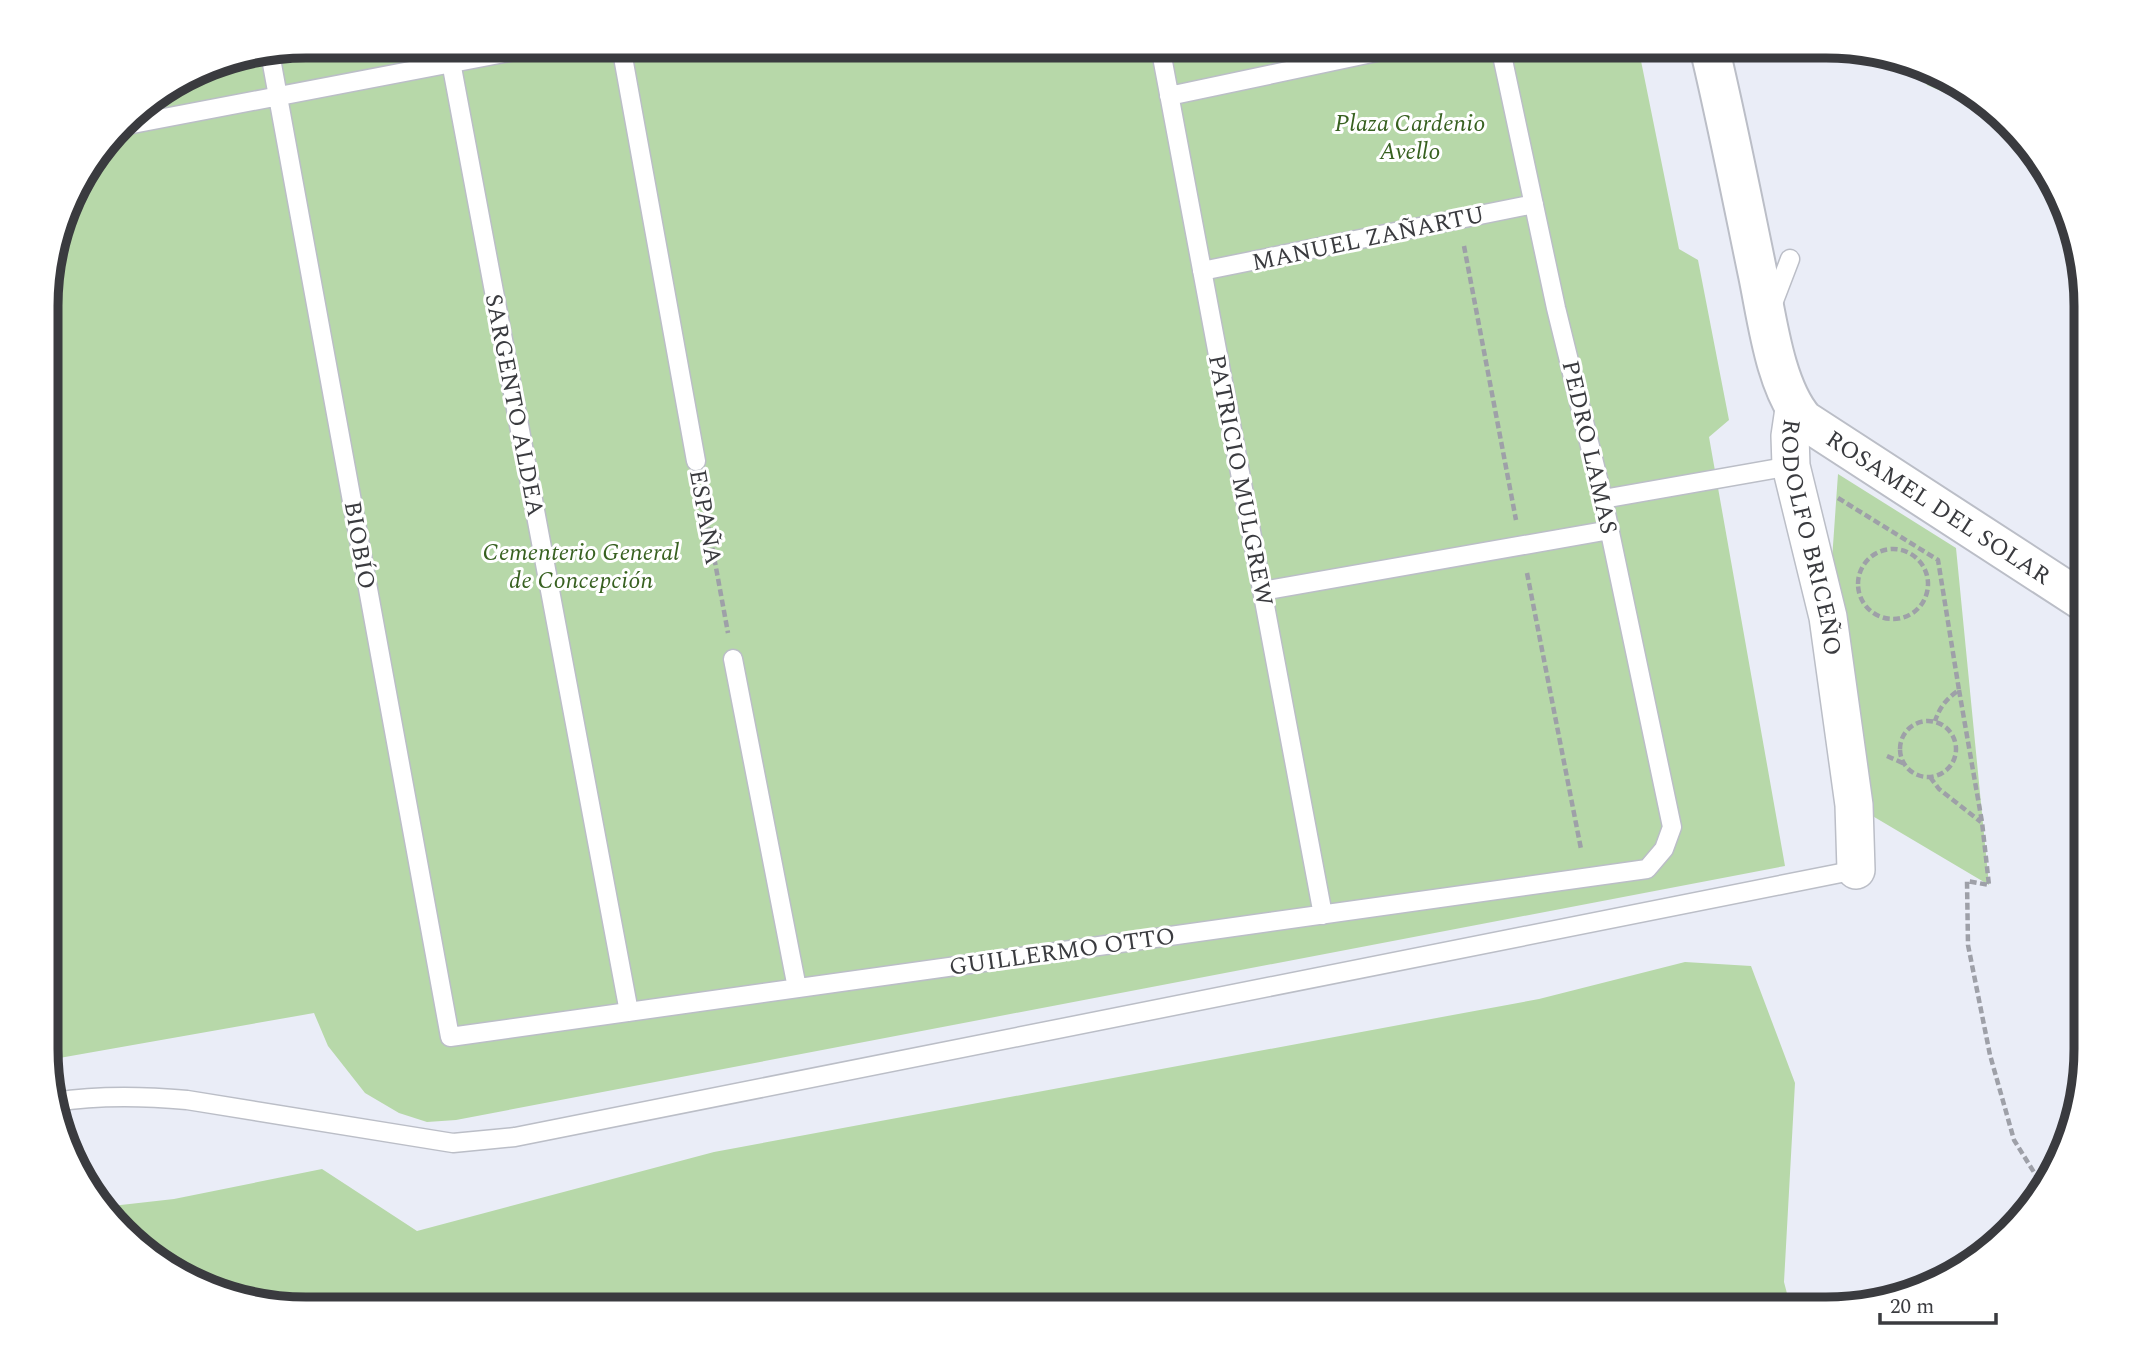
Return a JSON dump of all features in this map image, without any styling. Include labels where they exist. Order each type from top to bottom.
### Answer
[{"type":"street","name":"RODOLFO BRICEÑO","points":[[1712,58],[1784,390],[1794,409],[1790,436],[1791,466],[1828,617],[1854,804],[1856,870]]},
{"type":"street","name":"ROSAMEL DEL SOLAR","points":[[1794,409],[1804,420],[2074,595]]},
{"type":"lane","points":[[138,123],[279,96],[434,58]]},
{"type":"lane","name":"SARGENTO ALDEA","points":[[451,58],[629,1012]]},
{"type":"lane","name":"ESPAÑA","points":[[623,58],[696,461]]},
{"type":"lane","name":"PATRICIO MULGREW","points":[[1162,58],[1323,915]]},
{"type":"lane","points":[[1169,96],[1348,58]]},
{"type":"lane","name":"PEDRO LAMAS","points":[[1503,58],[1556,308],[1610,530],[1672,827],[1664,849]]},
{"type":"lane","name":"BIOBÍO","points":[[272,60],[450,1037]]},
{"type":"lane","name":"MANUEL ZAÑARTU","points":[[1202,271],[1534,204]]},
{"type":"lane","points":[[1768,320],[1790,259]]},
{"type":"lane","points":[[1603,499],[1791,466]]},
{"type":"lane","points":[[1262,591],[1610,530]]},
{"type":"lane","points":[[733,659],[797,988]]},
{"type":"lane","name":"GUILLERMO OTTO","points":[[450,1037],[1647,869],[1664,849]]},
{"type":"lane","points":[[64,1101],[146,1096],[187,1100],[453,1143],[515,1137],[1856,870]]},
{"type":"path","name":"ESPAÑA","points":[[696,461],[733,659]]},
{"type":"path","points":[[1836,497],[1938,560],[1982,822],[1989,885],[1967,881],[1968,944],[1990,1055],[2014,1140],[2038,1178]]},
{"type":"path","points":[[1892,549],[1913,555],[1926,573],[1928,584],[1922,606],[1902,618],[1890,620],[1868,610],[1857,589],[1862,566],[1870,557],[1892,549]]},
{"type":"path","points":[[1935,722],[1939,709],[1947,698],[1959,690]]},
{"type":"path","points":[[1926,720],[1950,731],[1954,738],[1956,756],[1946,770],[1930,777],[1920,776],[1912,771],[1901,756],[1900,746],[1909,729],[1926,720]]},
{"type":"path","points":[[1930,777],[1939,789],[1982,822]]},
{"type":"green space","name":"Cementerio General de Concepción","points":[[289,58],[1640,58],[1679,249],[1698,260],[1729,420],[1709,437],[1785,866],[456,1120],[427,1122],[399,1113],[365,1093],[328,1046],[314,1013],[58,1058],[58,289],[66,241],[83,196],[119,142],[155,109],[196,83],[226,71]]},
{"type":"green space","points":[[1923,78],[1969,104],[1927,85]]},
{"type":"green space","points":[[1838,474],[1956,548],[1989,885],[1854,805],[1828,617]]},
{"type":"green space","points":[[1685,962],[1751,966],[1795,1083],[1784,1282],[1788,1297],[289,1297],[241,1289],[196,1272],[142,1236],[113,1206],[174,1199],[322,1169],[417,1231],[714,1152],[1539,999]]},
{"type":"park label","name":"Plaza Cardenio Avello","points":[[1410,137]]}]
